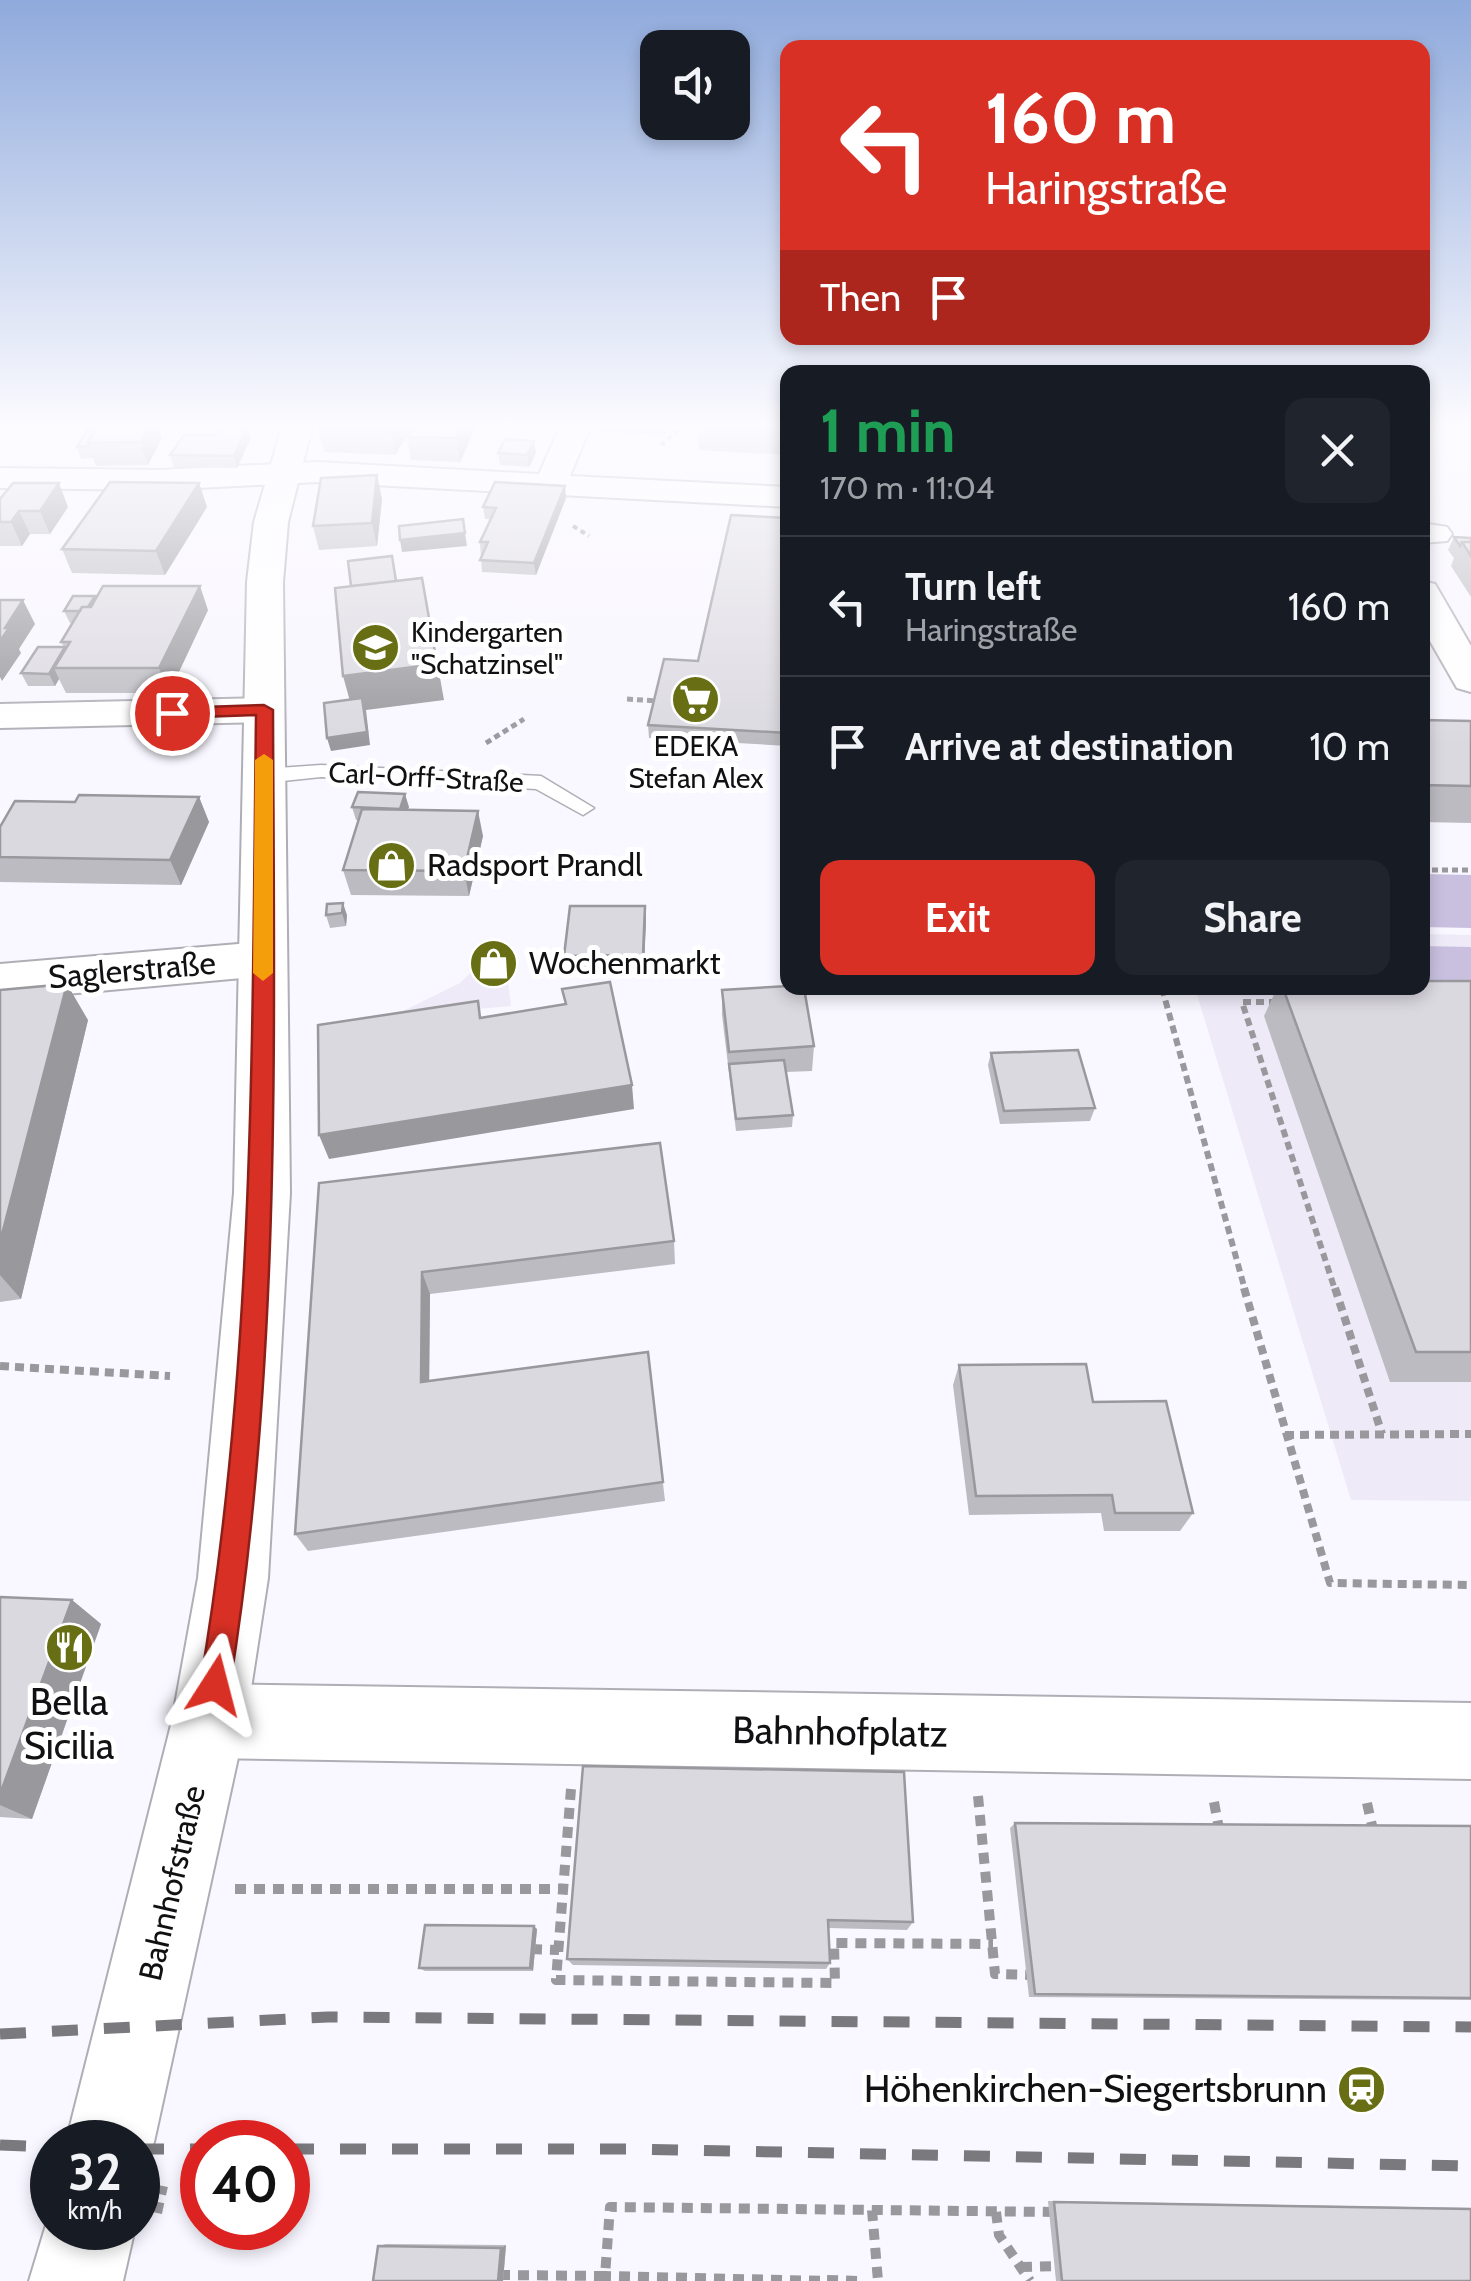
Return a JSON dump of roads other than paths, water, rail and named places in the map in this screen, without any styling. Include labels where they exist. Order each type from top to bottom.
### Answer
[{"type":"street","name":"Bahnhofstraße","points":[[115,2120],[210,1721],[233,1578],[262,1194],[265,582],[269,533]]},
{"type":"street","points":[[1430,606],[1471,680]]},
{"type":"street","points":[[0,716],[264,710]]},
{"type":"street","name":"Saglerstraße","points":[[0,982],[263,959]]},
{"type":"street","name":"Bahnhofplatz","points":[[210,1721],[1471,1741]]},
{"type":"street","points":[[76,2281],[84,2250]]},
{"type":"lane","name":"Carl-Orff-Straße","points":[[264,776],[322,771],[541,783],[583,808]]},
{"type":"railway","points":[[0,2034],[328,2017],[1471,2027]]},
{"type":"railway","points":[[0,2145],[30,2146]]},
{"type":"railway","points":[[160,2149],[180,2149]]},
{"type":"railway","points":[[310,2149],[631,2149],[1471,2166]]},
{"type":"place","name":"Kindergarten \"Schatzinsel\"","points":[[376,648]]},
{"type":"place","name":"EDEKA Stefan Alex","points":[[696,699]]},
{"type":"place","name":"Radsport Prandl","points":[[392,865]]},
{"type":"place","name":"Wochenmarkt","points":[[494,963]]},
{"type":"place","name":"Bella Sicilia","points":[[69,1648]]},
{"type":"place","name":"Höhenkirchen-Siegertsbrunn","points":[[1362,2089]]}]
